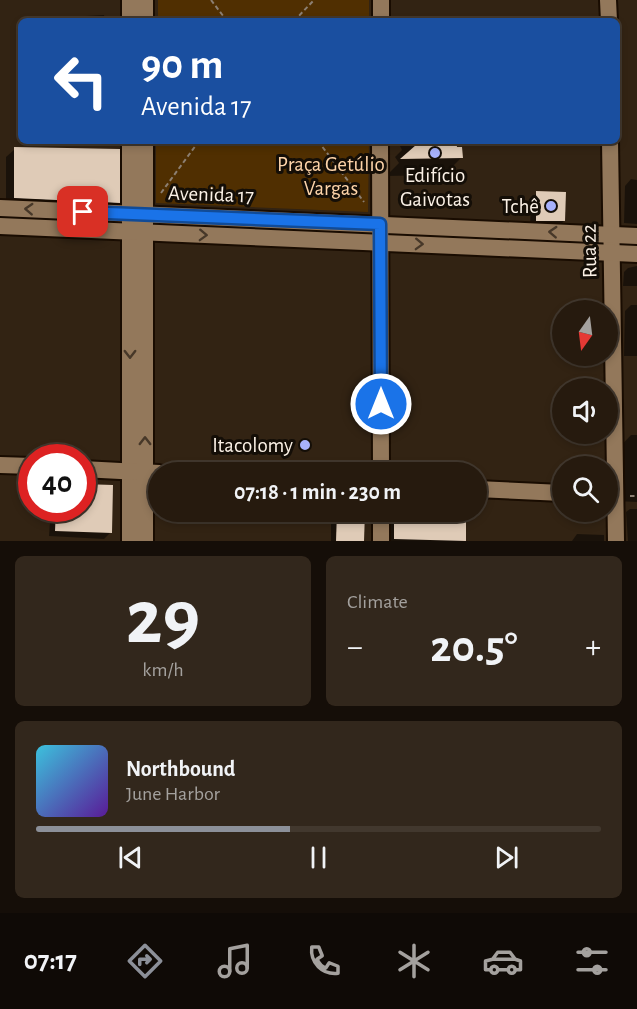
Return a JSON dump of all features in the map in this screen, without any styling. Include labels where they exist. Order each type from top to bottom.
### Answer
[{"type":"street","points":[[130,0],[130,18]]},
{"type":"street","points":[[145,0],[145,18]]},
{"type":"street","points":[[381,0],[381,18]]},
{"type":"street","points":[[608,0],[609,18]]},
{"type":"street","points":[[130,144],[137,214],[137,404],[144,472],[145,541]]},
{"type":"street","points":[[137,214],[145,144]]},
{"type":"street","points":[[380,144],[381,462]]},
{"type":"street","name":"Rua 22","points":[[610,144],[611,456]]},
{"type":"street","name":"Avenida 17","points":[[0,208],[637,236]]},
{"type":"street","points":[[269,219],[269,238]]},
{"type":"street","name":"Avenida 17","points":[[0,226],[637,254]]},
{"type":"street","points":[[0,465],[18,466]]},
{"type":"street","points":[[96,470],[144,472]]},
{"type":"street","points":[[130,541],[144,472]]},
{"type":"street","points":[[487,489],[552,492]]},
{"type":"street","points":[[381,522],[381,541]]},
{"type":"street","name":"Rua 22","points":[[614,522],[616,541]]},
{"type":"path","points":[[211,0],[225,18]]},
{"type":"path","points":[[297,18],[314,0]]},
{"type":"path","points":[[137,214],[196,144]]},
{"type":"path","points":[[320,144],[380,224]]},
{"type":"green space","points":[[158,0],[369,0],[369,18],[158,18]]},
{"type":"green space","name":"Praça Getúlio Vargas","points":[[156,144],[369,144],[368,212],[156,203]]},
{"type":"building","name":"Edifício Gaivotas","points":[[456,144],[457,147],[462,147],[463,158],[400,159],[416,145]]},
{"type":"building","points":[[14,147],[120,149],[120,203],[14,198]]},
{"type":"building","name":"Tchê","points":[[536,191],[566,192],[565,221],[536,221]]},
{"type":"building","points":[[96,484],[113,485],[112,533],[55,531],[55,522],[96,522]]},
{"type":"building","points":[[337,522],[365,522],[364,541],[336,541]]},
{"type":"building","points":[[394,522],[466,522],[466,541],[394,539]]},
{"type":"place","name":"Edifício Gaivotas","points":[[435,153]]},
{"type":"place","name":"Tchê","points":[[551,206]]},
{"type":"place","name":"Itacolomy","points":[[305,445]]},
{"type":"route","points":[[83,212],[380,224],[381,404]]}]
